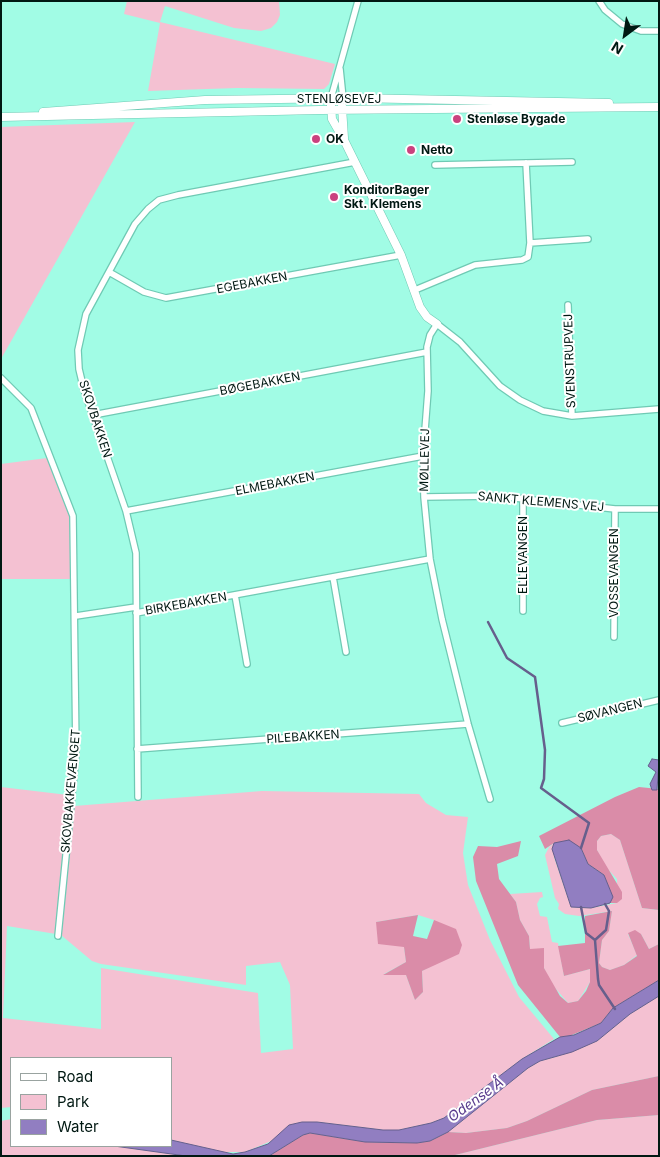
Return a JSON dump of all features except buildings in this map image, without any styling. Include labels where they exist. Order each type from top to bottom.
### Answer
[{"type":"street","points":[[358,1],[340,69],[332,88],[332,119],[400,255],[427,317],[436,324]]},
{"type":"street","points":[[599,1],[605,10],[622,24],[641,31],[659,32]]},
{"type":"street","points":[[340,69],[344,140]]},
{"type":"street","name":"STENLØSEVEJ","points":[[19,116],[43,112],[205,100],[343,98],[659,102]]},
{"type":"street","name":"STENLØSEVEJ","points":[[1,117],[331,110],[659,107]]},
{"type":"street","name":"SKOVBAKKEN","points":[[138,797],[136,750],[136,553],[126,511],[79,369],[78,350],[86,314],[135,224],[159,200],[355,162]]},
{"type":"street","points":[[435,165],[572,162]]},
{"type":"street","points":[[415,290],[476,265],[522,260],[528,257],[530,243],[526,163]]},
{"type":"street","points":[[530,243],[588,239]]},
{"type":"street","name":"EGEBAKKEN","points":[[108,272],[144,292],[166,298],[400,255]]},
{"type":"street","name":"SVENSTRUPVEJ","points":[[568,305],[572,416]]},
{"type":"street","name":"MØLLEVEJ","points":[[436,324],[430,335],[427,352],[428,391],[423,456],[424,497],[430,559],[442,619],[468,724],[490,799]]},
{"type":"street","name":"SVENSTRUPVEJ","points":[[436,324],[460,342],[500,386],[520,400],[543,411],[572,416],[659,409]]},
{"type":"street","name":"BØGEBAKKEN","points":[[93,415],[427,352]]},
{"type":"street","name":"SKOVBAKKEVÆNGET","points":[[1,378],[32,408],[73,516],[76,616],[76,754],[58,936]]},
{"type":"street","name":"ELMEBAKKEN","points":[[126,511],[423,456]]},
{"type":"street","name":"SANKT KLEMENS VEJ","points":[[424,497],[497,496],[614,509],[659,510]]},
{"type":"street","name":"ELLEVANGEN","points":[[523,498],[523,611]]},
{"type":"street","name":"VOSSEVANGEN","points":[[614,509],[614,637]]},
{"type":"street","name":"BIRKEBAKKEN","points":[[136,610],[235,595],[430,559]]},
{"type":"street","points":[[333,577],[346,652]]},
{"type":"street","name":"BIRKEBAKKEN","points":[[235,595],[247,664]]},
{"type":"street","points":[[76,616],[136,610]]},
{"type":"street","name":"SØVANGEN","points":[[562,724],[659,700]]},
{"type":"street","name":"PILEBAKKEN","points":[[136,750],[468,724]]},
{"type":"green space","points":[[127,1],[279,1],[280,15],[277,22],[271,28],[261,31],[234,28],[165,6],[160,22],[335,64],[329,84],[324,89],[237,88],[148,91],[160,23],[124,14]]},
{"type":"green space","points":[[135,122],[1,359],[1,127]]},
{"type":"green space","points":[[47,458],[70,516],[74,579],[1,579],[1,464]]},
{"type":"green space","points":[[1,787],[68,795],[56,934],[7,926],[3,1018],[101,1029],[101,968],[258,993],[261,1053],[293,1049],[290,985],[280,962],[246,966],[246,985],[101,964],[92,961],[61,935],[74,806],[262,791],[419,794],[426,803],[446,815],[468,817],[463,853],[468,885],[490,940],[519,997],[554,1039],[522,1059],[444,1118],[431,1123],[399,1130],[383,1130],[317,1122],[245,1152],[221,1152],[172,1140],[172,1057],[10,1057],[10,1107],[1,1108]],"holes":[[[418,915],[434,920],[439,962],[422,971],[423,992],[415,1000],[406,975],[384,974],[406,962],[404,947],[376,922]]]},
{"type":"green space","points":[[611,834],[620,840],[642,908],[659,910],[659,944],[649,949],[641,934],[628,934],[637,955],[624,965],[610,970],[602,967],[599,963],[602,940],[609,931],[612,911],[579,916],[565,914],[558,909],[559,904],[555,898],[545,855],[549,847],[554,843],[554,857],[571,907],[591,908],[617,903],[617,879],[604,865],[597,850],[597,841],[601,836]]},
{"type":"green space","points":[[542,892],[543,897],[540,898],[537,904],[540,916],[547,917],[552,942],[558,943],[564,976],[590,969],[590,982],[578,1001],[568,1003],[550,982],[544,968],[544,949],[530,949],[529,936],[520,920],[516,902],[510,894]]},
{"type":"green space","points":[[659,996],[659,1076],[592,1090],[527,1121],[507,1128],[466,1133],[448,1132],[528,1068],[540,1061],[597,1041],[630,1014]]},
{"type":"green space","points":[[659,1115],[659,1156],[451,1156],[597,1120]]},
{"type":"green space","points":[[10,1119],[10,1147],[121,1147],[186,1156],[1,1156],[1,1121]]},
{"type":"shaded area","points":[[639,787],[659,789],[659,910],[642,908],[620,840],[611,834],[601,836],[597,841],[597,850],[622,892],[622,899],[617,903],[610,903],[612,897],[604,875],[588,864],[581,848],[554,843],[545,849],[539,836],[615,797]]},
{"type":"shaded area","points":[[521,841],[518,856],[497,864],[499,879],[516,902],[520,920],[529,936],[530,949],[544,948],[544,968],[560,996],[568,1003],[578,1001],[586,991],[590,982],[590,969],[564,976],[558,946],[585,943],[585,916],[612,911],[609,931],[602,940],[599,963],[602,967],[610,970],[624,965],[637,956],[628,933],[635,930],[641,934],[649,949],[659,944],[659,980],[613,1008],[601,1023],[567,1037],[560,1037],[518,985],[476,881],[473,857],[478,846],[497,847]]},
{"type":"shaded area","points":[[418,915],[413,936],[427,939],[434,920],[456,929],[462,945],[459,954],[422,971],[423,992],[415,1000],[406,975],[383,975],[406,962],[404,947],[378,944],[376,922]]},
{"type":"shaded area","points":[[659,1076],[659,1115],[597,1120],[451,1156],[269,1156],[303,1135],[310,1133],[365,1142],[417,1143],[430,1141],[448,1132],[466,1133],[507,1128],[527,1121],[592,1090]]},
{"type":"water","points":[[652,759],[659,760],[657,790],[652,790],[650,784],[656,772],[648,766]]},
{"type":"water","points":[[569,840],[581,848],[588,864],[604,875],[613,897],[610,903],[591,908],[571,907],[552,849],[554,843]]},
{"type":"water","name":"Odense Å","points":[[659,980],[659,996],[630,1014],[597,1041],[572,1052],[540,1061],[528,1068],[448,1132],[430,1141],[417,1143],[365,1142],[310,1133],[303,1135],[269,1156],[186,1156],[121,1147],[172,1147],[172,1140],[233,1154],[268,1144],[289,1125],[302,1122],[383,1130],[399,1130],[431,1123],[444,1118],[522,1059],[560,1037],[574,1035],[601,1023],[613,1008]]},
{"type":"waterway","points":[[488,622],[507,658],[535,677],[545,750],[544,779],[541,788],[589,823],[581,848]]},
{"type":"waterway","points":[[605,904],[609,911],[606,930],[595,940],[598,979],[599,985],[615,1009]]},
{"type":"waterway","points":[[581,907],[586,933],[595,940]]},
{"type":"place","name":"Stenløse Bygade","points":[[457,119]]},
{"type":"place","name":"OK","points":[[316,139]]},
{"type":"place","name":"Netto","points":[[411,150]]},
{"type":"place","name":"KonditorBager Skt. Klemens","points":[[334,197]]}]
